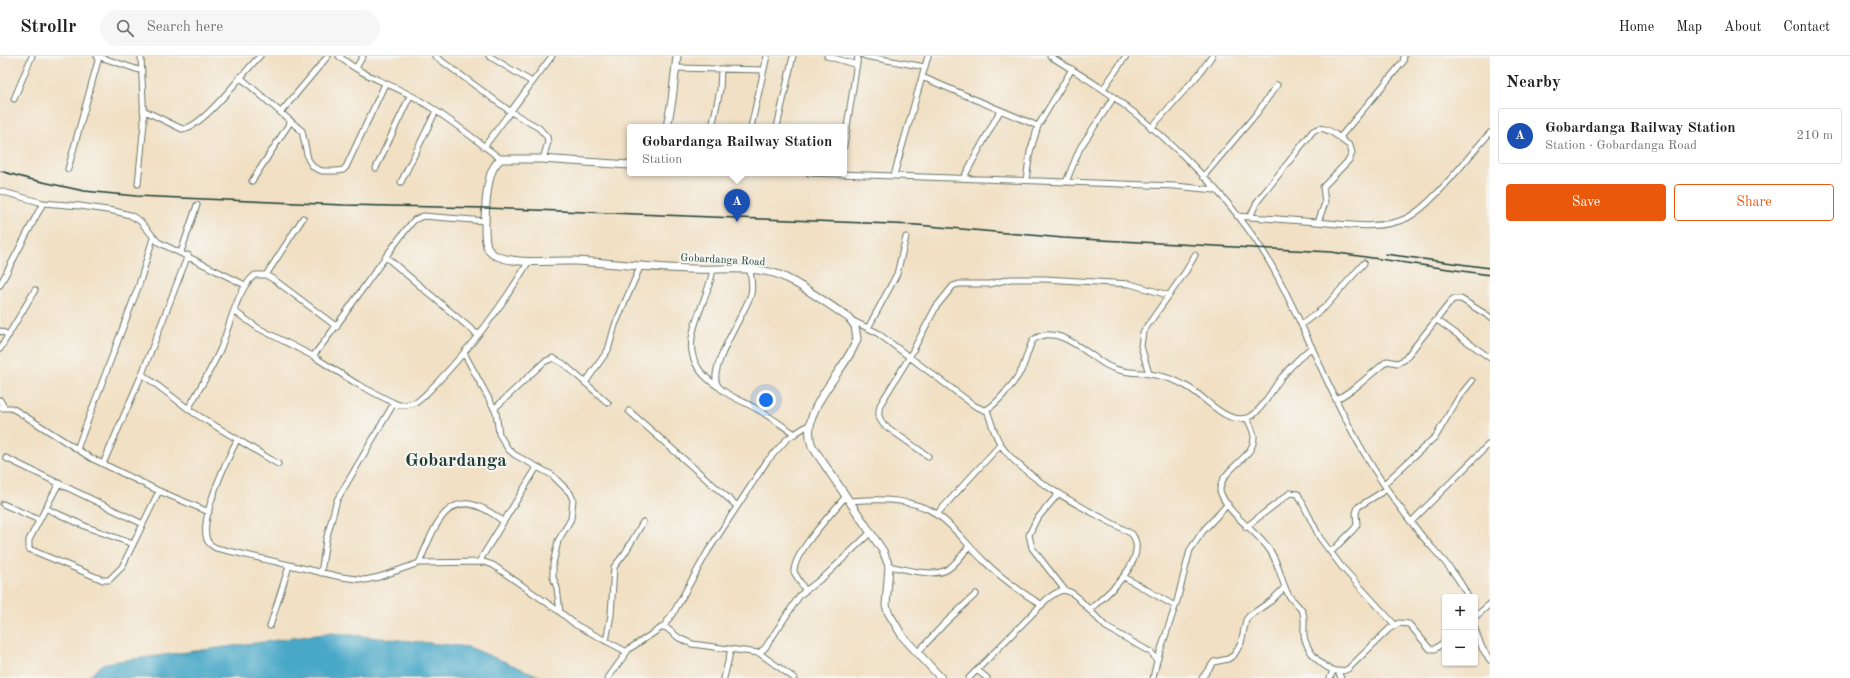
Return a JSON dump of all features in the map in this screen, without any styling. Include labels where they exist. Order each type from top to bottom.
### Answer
[{"type":"main road","points":[[667,124],[670,111],[677,56]]},
{"type":"main road","points":[[501,159],[543,159],[627,165]]},
{"type":"main road","name":"Gobardanga Road","points":[[501,159],[496,163],[489,179],[486,242],[492,254],[502,258],[529,261],[602,262],[690,269],[750,270],[766,272],[781,276],[830,305],[853,321]]},
{"type":"main road","points":[[853,321],[857,332],[855,343],[827,388],[810,424],[809,434],[812,446],[883,550],[889,566],[886,605],[888,612],[900,633],[941,678]]},
{"type":"street","points":[[14,99],[32,56]]},
{"type":"street","points":[[68,169],[98,56],[142,71]]},
{"type":"street","points":[[138,184],[143,142],[144,110],[141,56]]},
{"type":"street","points":[[144,110],[182,129],[188,129],[197,124],[208,113],[260,56]]},
{"type":"street","points":[[281,112],[328,56]]},
{"type":"street","points":[[339,56],[356,68],[436,111],[501,159]]},
{"type":"street","points":[[356,68],[363,56]]},
{"type":"street","points":[[435,56],[511,112],[538,128],[547,137],[547,147],[543,159]]},
{"type":"street","points":[[491,56],[532,82]]},
{"type":"street","points":[[484,147],[552,56]]},
{"type":"street","points":[[752,124],[767,56]]},
{"type":"street","points":[[778,124],[793,56]]},
{"type":"street","points":[[827,56],[857,65]]},
{"type":"street","points":[[847,131],[852,105],[858,56]]},
{"type":"street","points":[[865,56],[925,67]]},
{"type":"street","points":[[894,175],[928,56]]},
{"type":"street","points":[[1050,56],[1114,97],[1151,128],[1203,177],[1236,216],[1272,267],[1302,324],[1336,400],[1355,438],[1385,487],[1411,522],[1457,578],[1466,594]]},
{"type":"street","points":[[1103,90],[1126,56]]},
{"type":"street","points":[[1151,128],[1199,74],[1212,56]]},
{"type":"street","points":[[1341,138],[1342,133],[1403,62],[1404,56]]},
{"type":"street","points":[[676,68],[764,70]]},
{"type":"street","points":[[713,124],[720,90],[721,69]]},
{"type":"street","points":[[1026,180],[1030,152],[1038,126],[1072,70]]},
{"type":"street","points":[[240,77],[302,131],[308,159],[313,167],[322,170],[341,171],[346,167],[385,84]]},
{"type":"street","points":[[922,77],[1038,126]]},
{"type":"street","points":[[1203,177],[1253,118],[1277,85]]},
{"type":"street","points":[[376,168],[410,96]]},
{"type":"street","points":[[1066,182],[1080,148],[1114,97]]},
{"type":"street","points":[[401,182],[436,111]]},
{"type":"street","points":[[964,178],[1000,111]]},
{"type":"street","points":[[252,181],[291,121]]},
{"type":"street","points":[[1250,217],[1257,202],[1313,131],[1324,128],[1341,138],[1350,146],[1352,153],[1349,160],[1323,187],[1325,203],[1318,222]]},
{"type":"street","points":[[1236,216],[1377,225],[1406,218],[1422,207],[1441,188],[1490,133]]},
{"type":"street","points":[[847,174],[1175,186],[1215,190]]},
{"type":"street","points":[[0,191],[43,203],[87,207],[130,215],[140,221],[158,242],[181,252],[245,285]]},
{"type":"street","points":[[0,285],[43,203]]},
{"type":"street","points":[[181,252],[197,205]]},
{"type":"street","points":[[313,356],[337,326],[407,228],[419,217],[486,221]]},
{"type":"street","points":[[266,276],[303,218]]},
{"type":"street","points":[[868,328],[897,274],[906,237]]},
{"type":"street","points":[[77,449],[139,285],[153,238]]},
{"type":"street","points":[[1149,374],[1142,350],[1141,338],[1150,321],[1196,255]]},
{"type":"street","points":[[103,464],[142,374],[188,256]]},
{"type":"street","points":[[386,257],[478,336]]},
{"type":"street","points":[[234,311],[258,328],[313,356],[356,384],[394,403],[399,405],[417,402],[434,386],[478,336],[513,287],[529,261]]},
{"type":"street","points":[[1302,324],[1325,307],[1364,263]]},
{"type":"street","points":[[585,383],[608,350],[615,325],[641,265]]},
{"type":"street","points":[[713,269],[710,284],[693,329],[691,349],[697,367],[702,374],[718,387],[795,434]]},
{"type":"street","points":[[718,387],[715,377],[717,370],[727,344],[751,294],[752,281],[750,270]]},
{"type":"street","points":[[188,409],[217,358],[245,285],[255,275],[266,276],[280,284],[337,326]]},
{"type":"street","points":[[928,456],[884,425],[879,419],[878,414],[880,405],[910,356],[936,307],[953,286],[958,284],[990,284],[1010,278],[1045,279],[1130,284],[1168,296]]},
{"type":"street","points":[[0,349],[35,290]]},
{"type":"street","points":[[1336,400],[1356,387],[1387,362],[1397,363],[1404,360],[1451,301],[1458,298],[1490,317]]},
{"type":"street","points":[[1436,320],[1490,358]]},
{"type":"street","points":[[853,321],[868,328],[910,356],[975,406],[980,409],[987,410],[991,408],[1018,375],[1033,340],[1043,335],[1052,335],[1063,338],[1116,370],[1168,378],[1191,388],[1221,412],[1238,418],[1247,418],[1258,411],[1281,378],[1312,347]]},
{"type":"street","points":[[0,331],[8,335]]},
{"type":"street","points":[[464,353],[494,409],[499,434],[508,449],[515,456],[557,479],[570,493],[573,500],[571,519],[558,541],[553,564],[553,577],[558,588],[560,612]]},
{"type":"street","points":[[494,409],[549,359],[557,359],[608,403]]},
{"type":"street","points":[[142,374],[188,409],[278,464]]},
{"type":"street","points":[[1331,552],[1354,529],[1357,524],[1356,513],[1358,507],[1385,487],[1436,436],[1459,397],[1472,381]]},
{"type":"street","points":[[0,400],[2,408],[17,411],[103,464],[209,512]]},
{"type":"street","points":[[321,573],[326,540],[337,500],[394,403]]},
{"type":"street","points":[[987,410],[993,428],[1001,444],[1006,451],[1033,476],[1059,493],[1132,534],[1137,546],[1134,557],[1124,577],[1114,589],[1089,610]]},
{"type":"street","points":[[629,411],[737,506]]},
{"type":"street","points":[[1247,418],[1253,434],[1252,444],[1224,479],[1220,487],[1221,495],[1246,527],[1271,553],[1289,596],[1303,612],[1304,634],[1307,644],[1318,658],[1335,671],[1341,678]]},
{"type":"street","points":[[608,678],[627,652],[664,626],[677,606],[696,570],[767,461],[777,449],[810,424]]},
{"type":"street","points":[[237,440],[217,483],[206,527],[207,539],[210,544],[216,548],[321,573],[365,580],[419,564],[479,562],[493,565],[576,625],[627,652]]},
{"type":"street","points":[[936,515],[1001,444]]},
{"type":"street","points":[[1411,522],[1488,445]]},
{"type":"street","points":[[6,458],[143,524]]},
{"type":"street","points":[[479,562],[537,467]]},
{"type":"street","points":[[59,483],[29,540],[29,550],[104,580],[109,580],[122,567],[160,491]]},
{"type":"street","points":[[1059,493],[1036,520],[1029,535],[1032,548],[1064,589],[1070,591],[1112,632],[1152,653],[1157,661]]},
{"type":"street","points":[[1246,527],[1285,496],[1294,493],[1300,498],[1315,530],[1341,566],[1395,625]]},
{"type":"street","points":[[805,590],[794,572],[795,562],[811,538],[848,499],[893,500],[918,506],[936,515],[951,527],[969,546],[1010,583],[1042,605]]},
{"type":"street","points":[[419,564],[443,516],[456,504],[466,503],[479,507],[503,521]]},
{"type":"street","points":[[2,504],[39,520]]},
{"type":"street","points":[[1153,678],[1190,550],[1203,530],[1228,504]]},
{"type":"street","points":[[45,508],[87,527],[133,544]]},
{"type":"street","points":[[606,641],[611,615],[614,567],[625,553],[643,522]]},
{"type":"street","points":[[760,653],[765,648],[792,605],[805,590],[826,575],[871,532]]},
{"type":"street","points":[[889,566],[926,572],[944,572],[953,565],[969,546]]},
{"type":"street","points":[[270,626],[289,566]]},
{"type":"street","points":[[1124,577],[1175,606]]},
{"type":"street","points":[[1202,678],[1214,662],[1228,659],[1234,655],[1241,643],[1246,620],[1249,616],[1271,601],[1285,587]]},
{"type":"street","points":[[969,678],[1042,605],[1058,591],[1064,589]]},
{"type":"street","points":[[918,652],[945,623],[976,594]]},
{"type":"street","points":[[1478,614],[1490,604]]},
{"type":"street","points":[[1330,678],[1335,671],[1348,669],[1395,625],[1404,623],[1409,624],[1430,649],[1435,649],[1442,644]]},
{"type":"street","points":[[664,626],[680,638],[692,644],[760,653],[794,678]]},
{"type":"street","points":[[1475,630],[1482,648],[1490,660]]},
{"type":"street","points":[[724,678],[731,650]]},
{"type":"street","points":[[977,670],[987,678]]},
{"type":"water","points":[[331,633],[469,647],[544,678],[87,678],[104,663]]},
{"type":"railway","points":[[0,171],[84,191],[136,196],[344,205],[486,208],[917,225],[1063,238],[1331,252],[1490,275]]},
{"type":"railway","points":[[1385,254],[1490,268]]},
{"type":"place","name":"Gobardanga Railway Station","points":[[737,222]]},
{"type":"district","name":"Gobardanga","points":[[456,459]]}]
